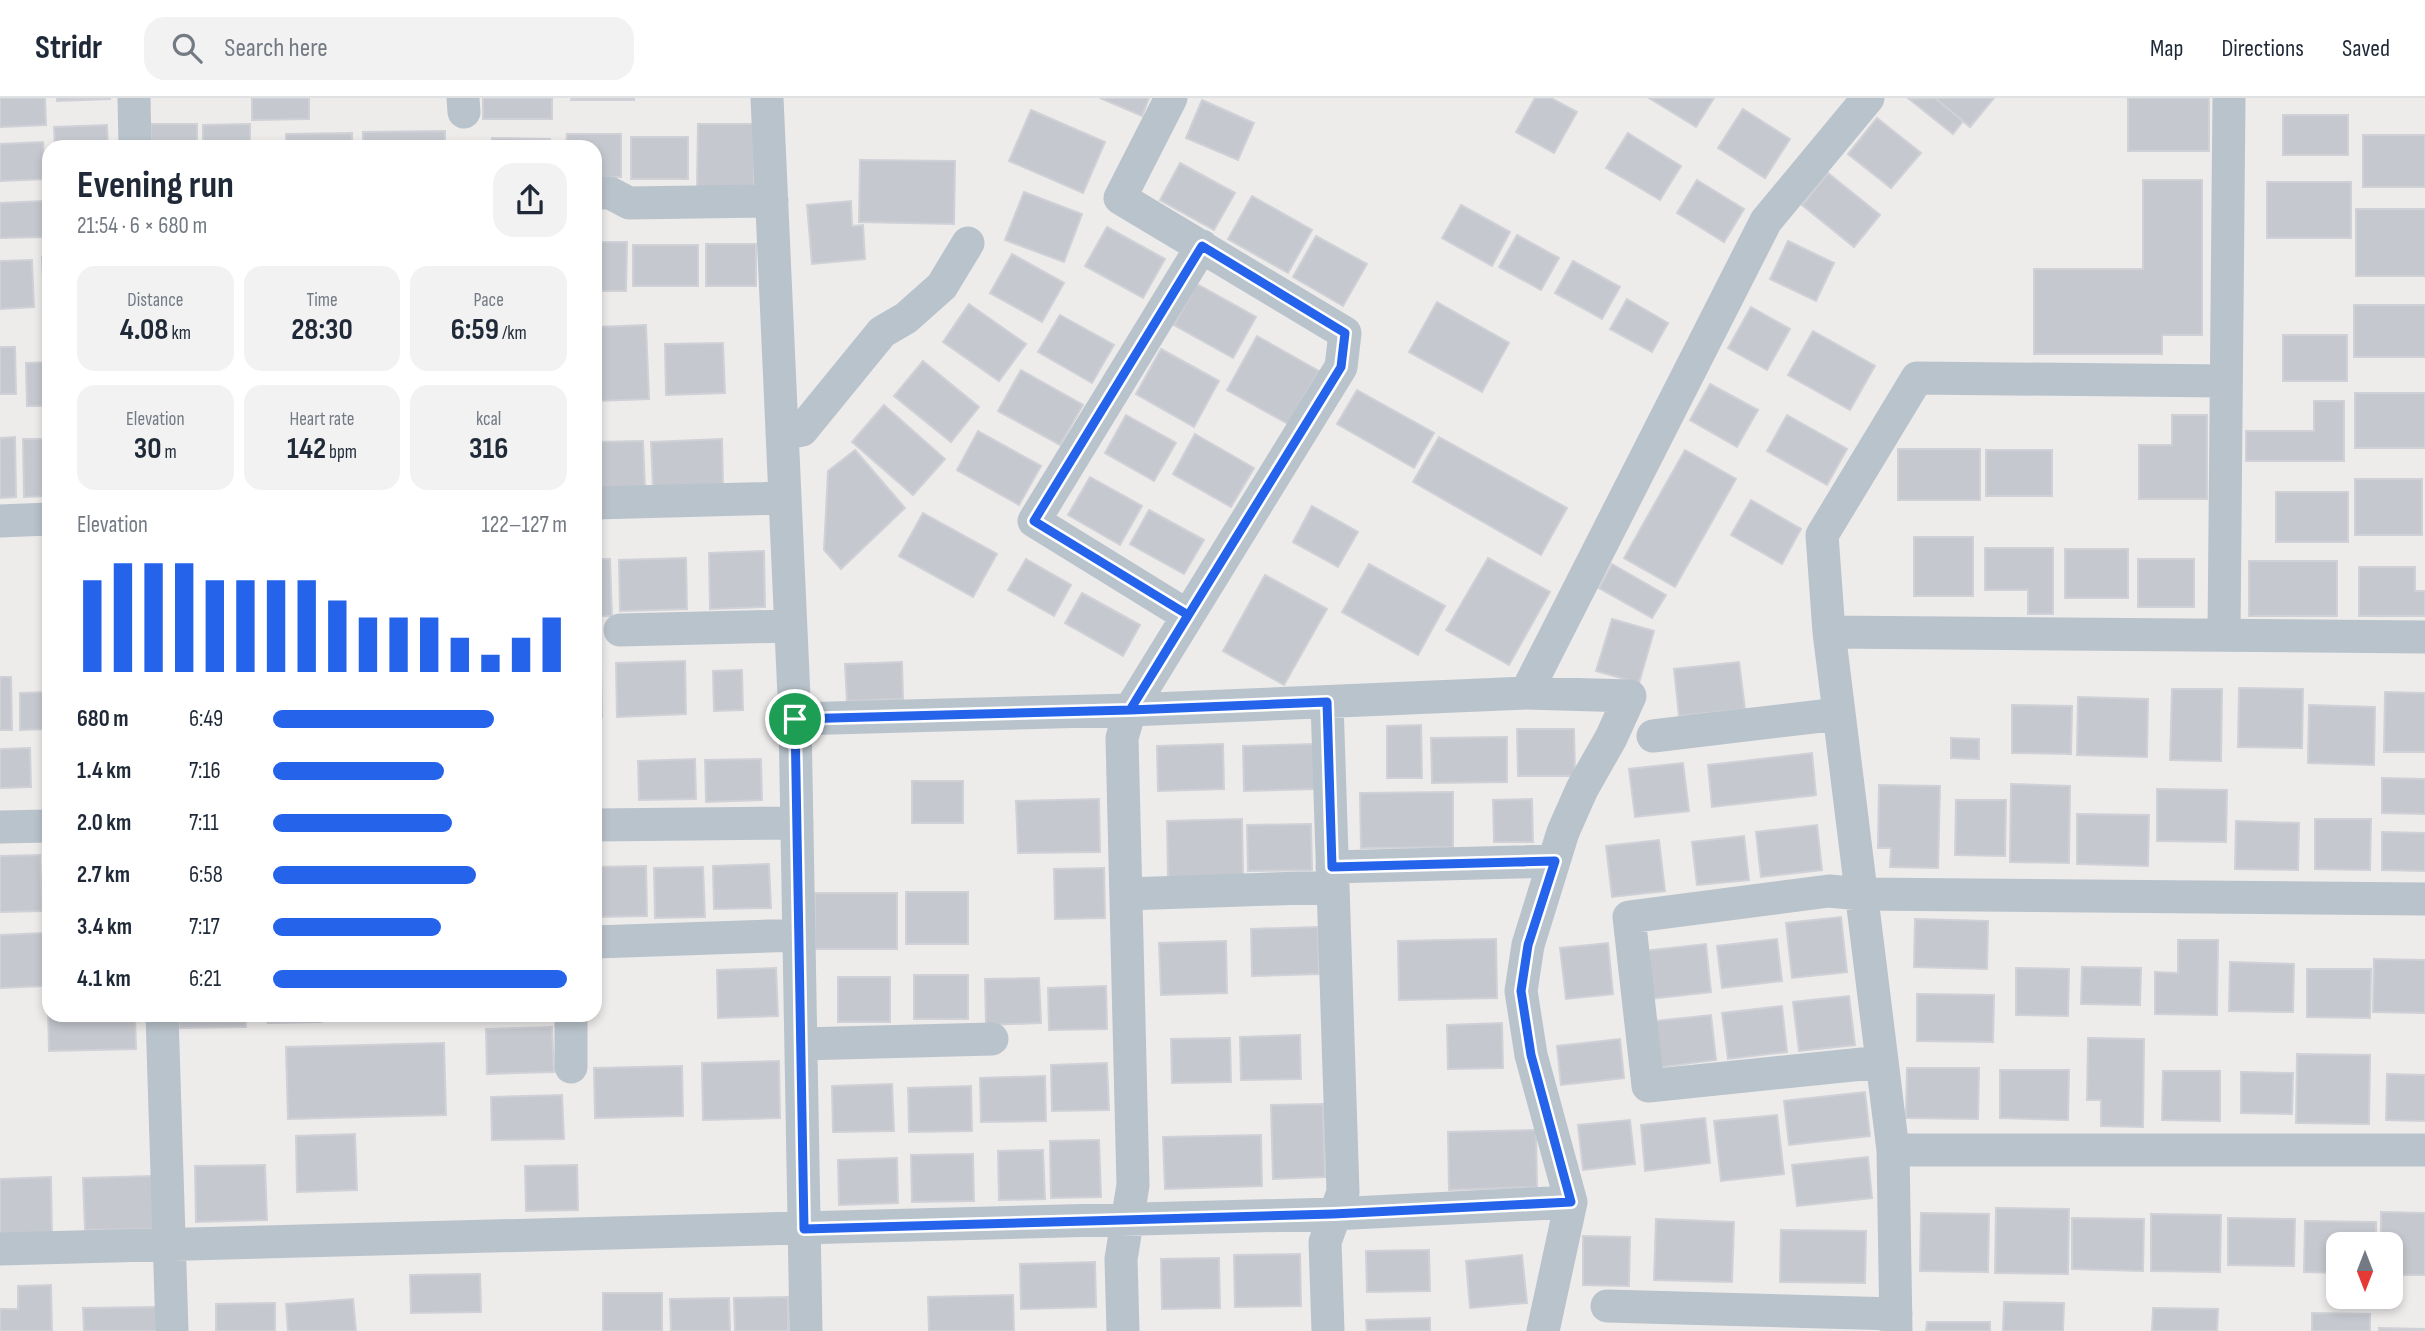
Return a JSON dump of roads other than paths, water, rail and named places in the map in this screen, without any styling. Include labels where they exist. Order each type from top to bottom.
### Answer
[{"type":"street","points":[[134,98],[135,140]]},
{"type":"street","points":[[768,98],[795,719],[806,1331]]},
{"type":"street","points":[[1124,1331],[1121,1259],[1133,1185],[1122,737],[1130,710],[1341,367],[1345,333],[1120,198],[1171,98]]},
{"type":"street","points":[[1527,693],[1766,221],[1868,98]]},
{"type":"street","points":[[2224,633],[2230,98]]},
{"type":"street","points":[[602,193],[610,193],[629,203],[772,201]]},
{"type":"street","points":[[782,434],[803,430],[882,332],[906,318],[942,286],[968,243]]},
{"type":"street","points":[[1188,615],[1034,521],[1202,246]]},
{"type":"street","points":[[1607,1306],[1896,1322],[1893,1150],[1829,632],[1822,535],[1917,378],[2225,381]]},
{"type":"street","points":[[602,503],[785,498]]},
{"type":"street","points":[[0,521],[42,519]]},
{"type":"street","points":[[620,630],[790,626]]},
{"type":"street","points":[[1829,632],[2224,633],[2425,637]]},
{"type":"street","points":[[795,719],[1130,710],[1527,693],[1630,696],[1611,738],[1581,789],[1528,945],[1521,991],[1531,1055],[1571,1202],[1543,1331]]},
{"type":"street","points":[[1327,702],[1343,1192],[1325,1242],[1328,1331]]},
{"type":"street","points":[[1653,736],[1839,714]]},
{"type":"street","points":[[602,825],[797,822]]},
{"type":"street","points":[[0,827],[42,826]]},
{"type":"street","points":[[1126,894],[1555,861]]},
{"type":"street","points":[[1882,1062],[1648,1086],[1629,917],[1829,891],[1861,894],[2425,899]]},
{"type":"street","points":[[602,942],[799,935]]},
{"type":"street","points":[[162,1022],[172,1331]]},
{"type":"street","points":[[571,1022],[572,1067]]},
{"type":"street","points":[[800,1044],[992,1040]]},
{"type":"street","points":[[1893,1150],[2425,1150]]},
{"type":"street","points":[[0,1249],[1333,1214],[1571,1202]]}]
